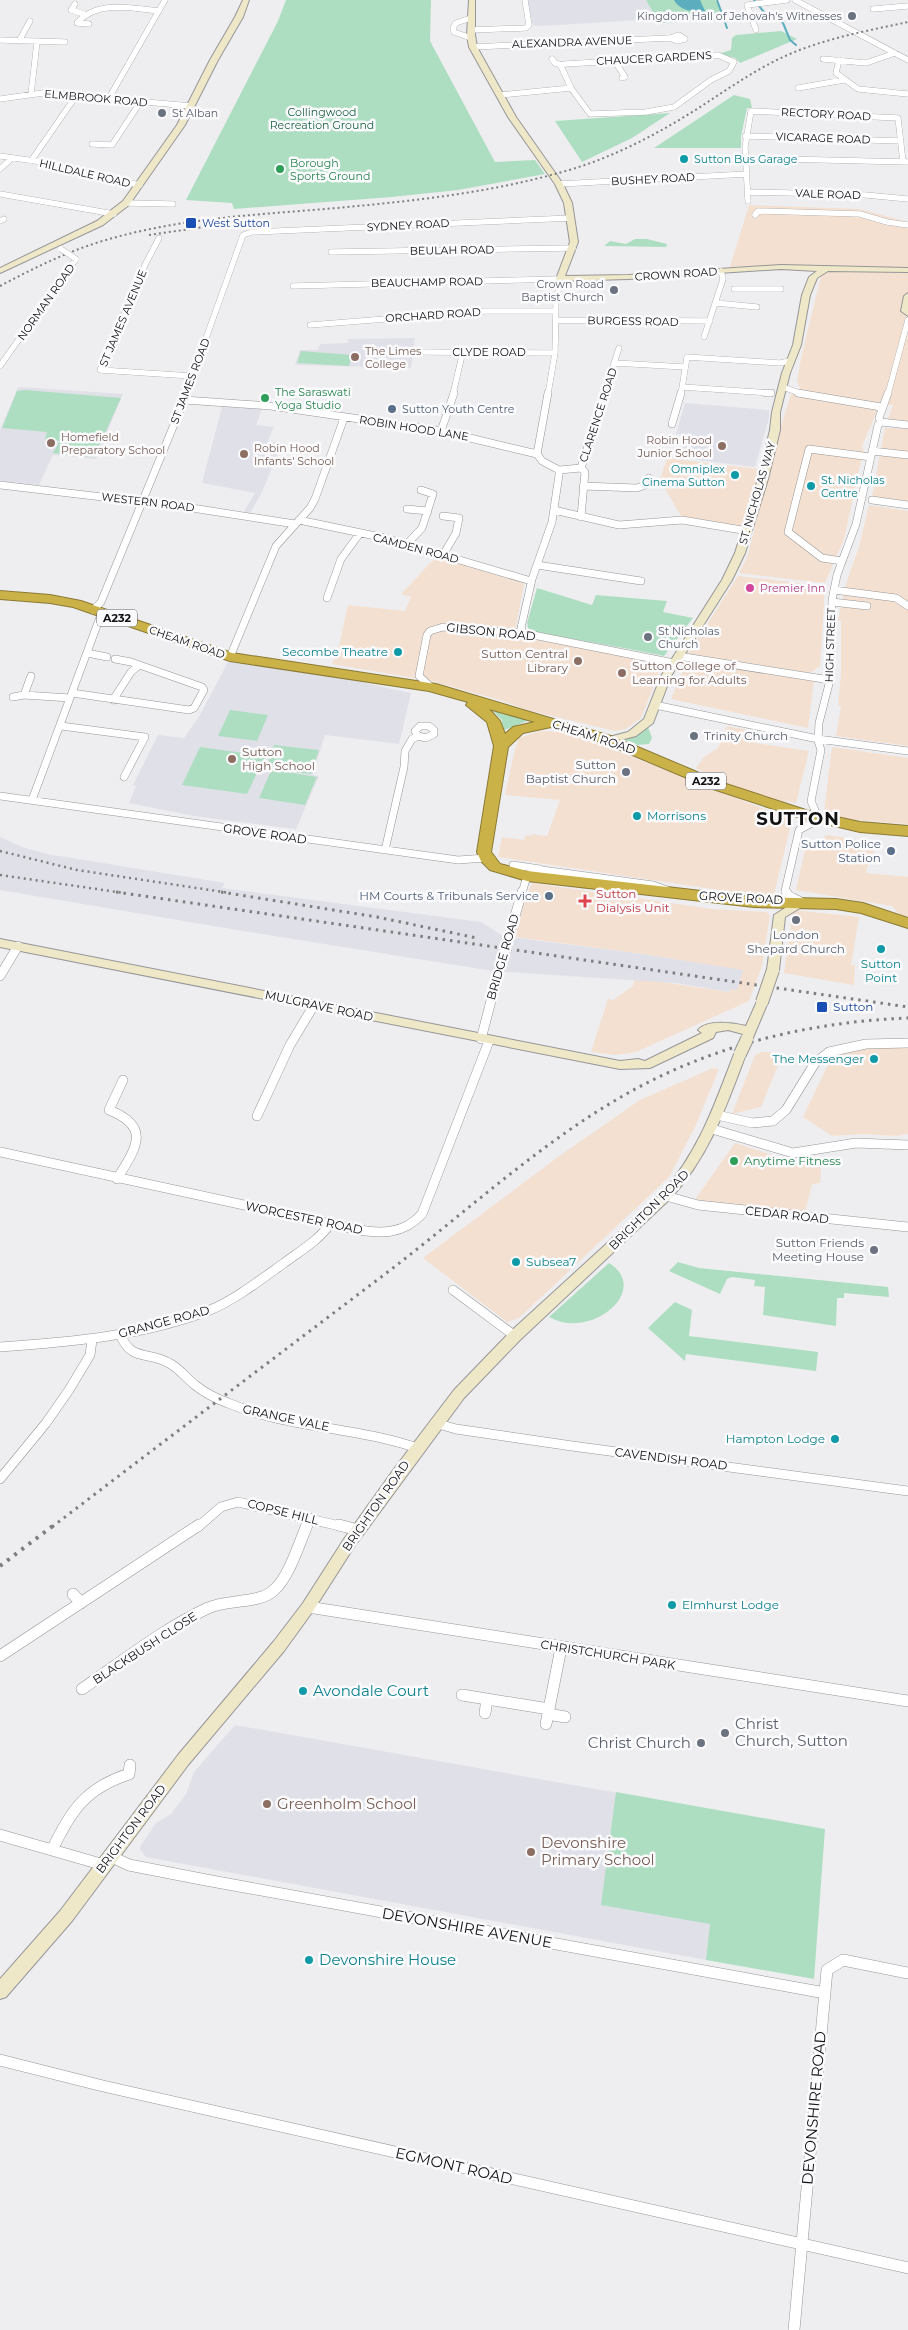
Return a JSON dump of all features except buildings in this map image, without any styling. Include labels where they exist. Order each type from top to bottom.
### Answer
[{"type":"highway","name":"CHEAM ROAD","points":[[0,595],[50,599],[98,611],[230,657],[431,687],[609,740],[718,786],[811,817]]},
{"type":"highway","name":"CHEAM ROAD","points":[[377,679],[479,708],[492,717],[501,746]]},
{"type":"highway","name":"A232","points":[[486,858],[484,846],[501,746],[518,730],[542,724],[557,724]]},
{"type":"highway","name":"A232","points":[[811,817],[860,827],[908,832]]},
{"type":"highway","name":"GROVE ROAD","points":[[486,858],[495,867],[527,876],[614,884],[754,902],[800,902],[856,906],[908,923]]},
{"type":"street","points":[[109,98],[165,0]]},
{"type":"street","points":[[0,271],[57,248],[114,214],[126,203],[177,131],[239,17],[246,0]]},
{"type":"street","points":[[472,0],[471,34],[473,47],[512,117],[559,184],[568,202],[574,233],[573,248],[560,279],[556,311],[555,353],[537,454]]},
{"type":"street","points":[[471,18],[456,23],[453,28],[454,32],[471,34],[526,28],[529,25],[525,0]]},
{"type":"street","points":[[756,30],[746,7],[747,5],[787,0]]},
{"type":"street","points":[[794,0],[908,60]]},
{"type":"street","points":[[75,4],[71,10],[84,14],[105,8],[159,10]]},
{"type":"street","points":[[873,9],[908,6]]},
{"type":"street","points":[[84,14],[77,23],[89,24]]},
{"type":"street","points":[[19,40],[30,21]]},
{"type":"street","name":"ALEXANDRA AVENUE","points":[[473,47],[670,38]]},
{"type":"street","points":[[0,40],[65,42]]},
{"type":"street","points":[[31,94],[37,42]]},
{"type":"street","points":[[823,59],[866,63],[894,53]]},
{"type":"street","name":"CHAUCER GARDENS","points":[[562,66],[614,60],[718,55],[731,59],[734,62],[728,72],[695,90],[671,108],[590,114],[571,88]]},
{"type":"street","points":[[500,95],[571,88],[562,66],[555,63],[552,59]]},
{"type":"street","points":[[614,60],[625,77],[622,78]]},
{"type":"street","points":[[839,60],[836,71],[844,80],[858,89],[908,94]]},
{"type":"street","points":[[798,88],[844,80]]},
{"type":"street","name":"ELMBROOK ROAD","points":[[0,99],[31,94],[109,98],[191,106]]},
{"type":"street","points":[[31,161],[76,96]]},
{"type":"street","points":[[92,144],[112,145],[141,101]]},
{"type":"street","name":"RECTORY ROAD","points":[[745,136],[751,111],[900,119],[901,141]]},
{"type":"street","points":[[112,130],[123,131]]},
{"type":"street","points":[[745,136],[748,201]]},
{"type":"street","name":"VICARAGE ROAD","points":[[745,136],[901,141]]},
{"type":"street","points":[[746,158],[905,162],[901,141]]},
{"type":"street","name":"HILLDALE ROAD","points":[[0,156],[56,164],[102,178],[140,185]]},
{"type":"street","points":[[0,169],[12,158]]},
{"type":"street","name":"BUSHEY ROAD","points":[[559,184],[747,174]]},
{"type":"street","name":"VALE ROAD","points":[[749,192],[866,195],[908,200]]},
{"type":"street","points":[[0,194],[114,214]]},
{"type":"street","points":[[126,203],[173,204]]},
{"type":"street","points":[[755,215],[758,211],[860,214],[887,222],[908,225]]},
{"type":"street","name":"SYDNEY ROAD","points":[[245,233],[571,218]]},
{"type":"street","name":"ST JAMES ROAD","points":[[32,800],[87,653],[101,602],[184,400],[245,233]]},
{"type":"street","name":"ST JAMES AVENUE","points":[[159,238],[100,370],[192,376]]},
{"type":"street","name":"NORMAN ROAD","points":[[0,366],[76,259],[57,248]]},
{"type":"street","name":"BEULAH ROAD","points":[[331,252],[573,248]]},
{"type":"street","name":"CROWN ROAD","points":[[560,279],[628,277],[792,267],[908,270]]},
{"type":"street","name":"CROWN ROAD","points":[[792,267],[806,269],[811,272],[813,277]]},
{"type":"street","points":[[813,277],[826,269]]},
{"type":"street","points":[[704,337],[716,303],[722,278],[721,271]]},
{"type":"street","name":"CROWN ROAD","points":[[893,271],[908,276]]},
{"type":"street","name":"ST. NICHOLAS WAY","points":[[609,740],[632,734],[644,727],[649,721],[676,660],[727,580],[740,553],[748,531],[773,438],[774,421],[790,361],[797,345],[806,295],[813,277]]},
{"type":"street","name":"BEAUCHAMP ROAD","points":[[293,286],[560,279]]},
{"type":"street","points":[[734,289],[781,289]]},
{"type":"street","points":[[746,305],[750,294],[749,289]]},
{"type":"street","name":"HIGH STREET","points":[[811,817],[817,812],[811,801],[821,750],[818,739],[819,719],[828,696],[830,680],[829,628],[834,590],[842,561],[852,538],[878,425],[881,422],[878,418],[881,407],[895,373],[906,319],[905,311],[908,296]]},
{"type":"street","points":[[716,303],[757,306]]},
{"type":"street","name":"ORCHARD ROAD","points":[[310,325],[486,311],[556,311]]},
{"type":"street","name":"BURGESS ROAD","points":[[556,320],[710,321]]},
{"type":"street","name":"CLARENCE ROAD","points":[[581,468],[616,363],[619,348]]},
{"type":"street","name":"CLYDE ROAD","points":[[423,352],[555,353]]},
{"type":"street","points":[[441,431],[456,386],[463,352]]},
{"type":"street","points":[[672,424],[682,387],[686,358],[690,356],[772,362],[790,361]]},
{"type":"street","name":"CLARENCE ROAD","points":[[616,363],[685,367]]},
{"type":"street","points":[[682,387],[771,393]]},
{"type":"street","points":[[783,387],[802,394],[881,407]]},
{"type":"street","name":"ROBIN HOOD LANE","points":[[184,400],[271,406],[441,431],[537,454],[542,461],[558,470]]},
{"type":"street","points":[[230,657],[276,546],[310,508],[315,499],[344,418]]},
{"type":"street","points":[[881,422],[908,426]]},
{"type":"street","points":[[842,561],[822,558],[788,532],[809,449],[908,455]]},
{"type":"street","name":"CLARENCE ROAD","points":[[558,470],[581,468]]},
{"type":"street","name":"CLARENCE ROAD","points":[[581,468],[585,472],[582,516]]},
{"type":"street","points":[[523,633],[521,628],[531,581],[554,510],[558,470]]},
{"type":"street","points":[[583,486],[637,488],[645,485],[649,478]]},
{"type":"street","name":"WESTERN ROAD","points":[[0,485],[297,522]]},
{"type":"street","points":[[407,544],[422,528],[433,494],[421,490]]},
{"type":"street","points":[[872,500],[908,505]]},
{"type":"street","points":[[407,509],[428,511]]},
{"type":"street","points":[[554,510],[619,525],[682,520],[748,531]]},
{"type":"street","points":[[443,555],[453,540],[459,524],[459,518],[444,516]]},
{"type":"street","name":"CAMDEN ROAD","points":[[297,522],[319,524],[407,544],[531,581]]},
{"type":"street","points":[[327,598],[341,558],[360,533]]},
{"type":"street","points":[[537,565],[641,581]]},
{"type":"street","points":[[834,590],[896,598],[908,606]]},
{"type":"street","points":[[832,602],[867,606]]},
{"type":"street","name":"GIBSON ROAD","points":[[431,687],[421,680],[419,676],[427,635],[430,631],[443,627],[523,633],[676,660],[830,680]]},
{"type":"street","points":[[13,697],[24,695],[71,696],[145,702],[189,710],[194,708],[204,689],[139,665],[87,653]]},
{"type":"street","points":[[113,700],[131,672],[139,665]]},
{"type":"street","points":[[24,695],[31,676]]},
{"type":"street","points":[[655,705],[818,739],[908,751]]},
{"type":"street","points":[[61,726],[145,737],[124,777]]},
{"type":"street","points":[[385,850],[404,767],[404,751],[412,740],[418,736]]},
{"type":"street","name":"GROVE ROAD","points":[[0,796],[458,860],[486,858]]},
{"type":"street","points":[[800,902],[789,896],[785,890],[799,830],[809,825],[811,817]]},
{"type":"street","name":"GROVE ROAD","points":[[513,865],[614,884]]},
{"type":"street","name":"GROVE ROAD","points":[[527,876],[542,870]]},
{"type":"street","name":"BRIDGE ROAD","points":[[485,1040],[502,959],[527,876]]},
{"type":"street","points":[[754,902],[780,915]]},
{"type":"street","points":[[748,1035],[773,970],[780,915],[790,906],[800,902]]},
{"type":"street","name":"MULGRAVE ROAD","points":[[0,943],[485,1040],[620,1065],[638,1063],[646,1065],[710,1035],[711,1030],[728,1026],[748,1035]]},
{"type":"street","points":[[0,976],[18,946]]},
{"type":"street","points":[[257,1116],[290,1045],[314,1005]]},
{"type":"street","name":"BRIGHTON ROAD","points":[[0,1991],[66,1916],[183,1760],[279,1646],[308,1608],[358,1530],[416,1448],[458,1394],[516,1336],[666,1196],[692,1166],[712,1129],[748,1035]]},
{"type":"street","name":"WORCESTER ROAD","points":[[0,1152],[330,1224],[390,1233],[406,1227],[420,1217],[485,1040]]},
{"type":"street","points":[[717,1114],[743,1122],[759,1124],[774,1121],[785,1111],[812,1065],[828,1051],[852,1045],[888,1042],[908,1044]]},
{"type":"street","points":[[117,1179],[133,1152],[137,1137],[135,1128],[126,1117],[109,1110],[123,1080]]},
{"type":"street","points":[[712,1129],[793,1153],[856,1143],[908,1145]]},
{"type":"street","name":"CEDAR ROAD","points":[[666,1196],[698,1205],[908,1227]]},
{"type":"street","name":"GRANGE ROAD","points":[[0,1347],[92,1340],[163,1324],[220,1305],[246,1290],[307,1247],[327,1230],[330,1224]]},
{"type":"street","points":[[453,1290],[516,1336]]},
{"type":"street","name":"GRANGE VALE","points":[[120,1334],[123,1344],[132,1353],[166,1361],[180,1370],[196,1386],[228,1403],[263,1415],[402,1442],[416,1448]]},
{"type":"street","points":[[0,1479],[46,1423],[69,1390],[90,1355],[92,1340]]},
{"type":"street","name":"CAVENDISH ROAD","points":[[434,1423],[456,1429],[572,1446],[908,1491]]},
{"type":"street","name":"COPSE HILL","points":[[0,1656],[177,1540],[185,1531],[224,1503],[235,1501],[358,1530]]},
{"type":"street","name":"BLACKBUSH CLOSE","points":[[82,1689],[201,1611],[225,1601],[258,1597],[271,1593],[282,1579],[310,1518]]},
{"type":"street","points":[[73,1594],[81,1603]]},
{"type":"street","name":"CHRISTCHURCH PARK","points":[[308,1608],[908,1701]]},
{"type":"street","points":[[548,1716],[561,1648]]},
{"type":"street","points":[[462,1695],[487,1699],[548,1716],[564,1717]]},
{"type":"street","points":[[485,1713],[487,1699]]},
{"type":"street","points":[[52,1850],[65,1822],[82,1797],[106,1781],[129,1774],[130,1765]]},
{"type":"street","name":"DEVONSHIRE AVENUE","points":[[0,1836],[52,1850],[107,1861],[825,1993]]},
{"type":"street","name":"DEVONSHIRE ROAD","points":[[794,2330],[827,1970],[843,1960],[908,1973]]},
{"type":"street","name":"EGMONT ROAD","points":[[0,2060],[113,2088],[908,2268]]},
{"type":"shaded area","points":[[527,0],[646,0],[656,19],[533,25]]},
{"type":"shaded area","points":[[749,205],[859,209],[908,222],[908,421],[888,419],[893,405],[801,391],[797,381],[802,354],[821,276],[829,267],[787,265],[730,267]]},
{"type":"shaded area","name":"The Limes College","points":[[415,338],[411,368],[295,365],[300,350],[318,350],[320,344],[348,343],[348,339]]},
{"type":"shaded area","name":"Homefield Preparatory School","points":[[18,387],[123,394],[96,459],[53,455],[39,485],[0,481],[0,430]]},
{"type":"shaded area","points":[[791,394],[878,409],[862,446],[867,454],[866,459],[861,461],[844,539],[825,583],[739,573],[747,558],[755,528],[681,516],[660,480],[667,458],[767,470]]},
{"type":"shaded area","name":"Robin Hood Infants' School","points":[[223,403],[263,406],[256,425],[274,427],[268,441],[282,443],[262,492],[250,513],[244,512],[255,493],[202,483]]},
{"type":"shaded area","name":"Robin Hood Junior School","points":[[685,403],[769,410],[769,418],[755,467],[679,458],[686,435],[676,434]]},
{"type":"shaded area","points":[[885,428],[908,429],[908,503],[872,497]]},
{"type":"shaded area","points":[[869,505],[908,511],[908,746],[836,736],[841,706],[838,705],[841,675],[841,621],[838,620],[846,584],[859,547]]},
{"type":"shaded area","points":[[436,557],[524,584],[514,636],[663,663],[641,718],[626,729],[615,731],[527,710],[503,701],[432,681],[332,664],[338,651],[348,605],[405,611],[411,597],[401,594]]},
{"type":"shaded area","points":[[738,576],[825,586],[820,666],[810,673],[688,654]]},
{"type":"shaded area","name":"Sutton High School","points":[[229,660],[333,676],[411,693],[399,744],[325,735],[313,775],[319,776],[296,829],[194,816],[129,803],[136,786],[133,785],[158,735],[184,738],[200,715]]},
{"type":"shaded area","points":[[694,663],[814,680],[808,728],[671,699],[685,665]]},
{"type":"shaded area","points":[[727,726],[758,732],[755,743],[809,751],[796,803],[776,800],[721,782],[696,768],[704,757],[718,748]]},
{"type":"shaded area","points":[[540,731],[560,732],[597,743],[792,820],[773,898],[498,857],[502,837],[524,840],[526,835],[547,836],[560,800],[505,795],[519,738]]},
{"type":"shaded area","points":[[832,747],[908,758],[908,824],[841,819],[826,815],[824,812]]},
{"type":"shaded area","points":[[827,835],[875,842],[873,857],[866,873],[908,877],[908,917],[900,915],[892,906],[796,890],[806,846],[816,848],[818,840]]},
{"type":"shaded area","points":[[0,837],[22,847],[47,854],[225,883],[222,888],[481,922],[503,936],[642,954],[743,970],[737,990],[730,989],[729,992],[676,983],[493,971],[0,890]]},
{"type":"shaded area","points":[[532,883],[712,909],[766,912],[770,915],[762,966],[749,1001],[636,1052],[616,1055],[591,1052],[608,999],[613,1000],[633,986],[635,978],[729,992],[743,971],[642,954],[515,937],[526,897]]},
{"type":"shaded area","points":[[793,910],[859,917],[851,965],[855,965],[854,985],[784,973]]},
{"type":"shaded area","points":[[901,1045],[908,1048],[908,1134],[895,1136],[864,1134],[832,1136],[803,1117],[834,1052]]},
{"type":"shaded area","points":[[762,1052],[783,1053],[761,1107],[732,1114],[755,1055]]},
{"type":"shaded area","points":[[713,1068],[719,1069],[695,1127],[669,1177],[519,1318],[507,1322],[423,1258],[558,1157],[640,1100]]},
{"type":"shaded area","points":[[735,1143],[788,1160],[804,1162],[822,1158],[820,1183],[812,1184],[804,1216],[700,1202],[696,1198]]},
{"type":"shaded area","name":"Devonshire Primary School","points":[[235,1725],[725,1812],[706,1960],[146,1857],[140,1849],[141,1845],[156,1823],[171,1814],[186,1794],[194,1772]]},
{"type":"green space","name":"Collingwood Recreation Ground","points":[[286,0],[431,0],[430,41],[495,162],[535,160],[545,174],[458,190],[234,209],[232,203],[186,200],[278,21]]},
{"type":"green space","points":[[646,0],[715,0],[719,4],[726,20],[659,23]]},
{"type":"green space","points":[[781,31],[797,39],[740,63],[735,58],[718,54],[731,50],[732,38],[736,35]]},
{"type":"green space","points":[[734,95],[750,99],[752,108],[747,108],[741,136],[741,148],[654,148]]},
{"type":"green space","points":[[670,113],[632,138],[582,162],[555,121]]},
{"type":"green space","points":[[635,239],[647,239],[667,244],[666,247],[604,246],[610,241],[626,244]]},
{"type":"green space","points":[[301,351],[352,355],[349,366],[297,363]]},
{"type":"green space","name":"Homefield Preparatory School","points":[[25,390],[121,398],[94,457],[53,453],[60,441],[45,439],[47,432],[2,428],[17,391]]},
{"type":"green space","points":[[537,588],[592,605],[596,595],[667,601],[663,612],[693,618],[664,656],[532,631],[528,628],[527,623]]},
{"type":"green space","points":[[491,709],[524,718],[527,721],[502,731],[502,720]]},
{"type":"green space","points":[[230,710],[268,715],[257,741],[218,736]]},
{"type":"green space","points":[[648,727],[652,738],[649,744],[637,745],[623,739],[632,737]]},
{"type":"green space","points":[[274,745],[319,750],[311,774],[281,771],[317,777],[305,805],[259,798],[271,771],[266,770]]},
{"type":"green space","points":[[200,747],[265,756],[247,794],[182,785]]},
{"type":"green space","points":[[678,1262],[699,1268],[888,1287],[889,1297],[844,1293],[844,1298],[837,1298],[836,1326],[763,1315],[765,1287],[754,1286],[755,1280],[732,1277],[727,1279],[720,1294],[669,1271]]},
{"type":"green space","points":[[609,1263],[620,1274],[624,1286],[620,1298],[611,1309],[598,1318],[582,1322],[565,1323],[549,1317]]},
{"type":"green space","points":[[675,1302],[692,1310],[689,1336],[818,1352],[816,1371],[686,1354],[685,1361],[648,1328]]},
{"type":"green space","points":[[616,1792],[825,1829],[814,1979],[706,1960],[710,1924],[601,1905]]},
{"type":"water","points":[[674,0],[700,0],[706,13],[684,9]]},
{"type":"waterway","points":[[717,0],[727,28]]},
{"type":"waterway","points":[[754,0],[764,12],[783,23],[790,40],[796,45]]},
{"type":"railway","points":[[0,286],[38,266],[78,249],[160,227],[214,219],[385,203],[474,192],[533,180],[580,167],[648,137],[783,57],[829,40],[908,22]]},
{"type":"railway","points":[[149,235],[231,223]]},
{"type":"railway","points":[[0,851],[77,870],[230,893]]},
{"type":"railway","points":[[0,875],[124,893]]},
{"type":"railway","points":[[116,892],[908,1007]]},
{"type":"railway","points":[[221,892],[377,917],[477,938]]},
{"type":"railway","points":[[52,1527],[389,1271],[560,1136],[621,1097],[654,1079],[689,1064],[760,1040],[796,1031],[833,1025],[870,1020],[908,1018]]},
{"type":"railway","points":[[0,1566],[54,1525]]},
{"type":"place","name":"Kingdom Hall of Jehovah's Witnesses","points":[[852,16]]},
{"type":"place","name":"St Alban","points":[[162,113]]},
{"type":"place","name":"Sutton Bus Garage","points":[[684,159]]},
{"type":"place","name":"Borough Sports Ground","points":[[280,169]]},
{"type":"place","name":"West Sutton","points":[[191,223]]},
{"type":"place","name":"Crown Road Baptist Church","points":[[614,290]]},
{"type":"place","name":"The Limes College","points":[[355,357]]},
{"type":"place","name":"The Saraswati Yoga Studio","points":[[265,398]]},
{"type":"place","name":"Sutton Youth Centre","points":[[392,409]]},
{"type":"place","name":"Homefield Preparatory School","points":[[51,443]]},
{"type":"place","name":"Robin Hood Junior School","points":[[722,446]]},
{"type":"place","name":"Robin Hood Infants' School","points":[[244,454]]},
{"type":"place","name":"Omniplex Cinema Sutton","points":[[735,475]]},
{"type":"place","name":"St. Nicholas Centre","points":[[811,486]]},
{"type":"place","name":"Premier Inn","points":[[750,588]]},
{"type":"place","name":"St Nicholas Church","points":[[648,637]]},
{"type":"place","name":"Secombe Theatre","points":[[398,652]]},
{"type":"place","name":"Sutton Central Library","points":[[578,661]]},
{"type":"place","name":"Sutton College of Learning for Adults","points":[[622,673]]},
{"type":"place","name":"Trinity Church","points":[[694,736]]},
{"type":"place","name":"Sutton High School","points":[[232,759]]},
{"type":"place","name":"Sutton Baptist Church","points":[[626,772]]},
{"type":"place","name":"Morrisons","points":[[637,816]]},
{"type":"place","name":"Sutton Police Station","points":[[891,851]]},
{"type":"place","name":"HM Courts & Tribunals Service","points":[[549,896]]},
{"type":"place","name":"Sutton Dialysis Unit","points":[[585,901]]},
{"type":"place","name":"London Shepard Church","points":[[796,920]]},
{"type":"place","name":"Sutton Point","points":[[881,949]]},
{"type":"place","name":"Sutton","points":[[822,1007]]},
{"type":"place","name":"The Messenger","points":[[874,1059]]},
{"type":"place","name":"Anytime Fitness","points":[[734,1161]]},
{"type":"place","name":"Sutton Friends Meeting House","points":[[874,1250]]},
{"type":"place","name":"Subsea7","points":[[516,1262]]},
{"type":"place","name":"Hampton Lodge","points":[[835,1439]]},
{"type":"place","name":"Elmhurst Lodge","points":[[672,1605]]},
{"type":"place","name":"Avondale Court","points":[[303,1691]]},
{"type":"place","name":"Christ Church, Sutton","points":[[725,1733]]},
{"type":"place","name":"Christ Church","points":[[701,1743]]},
{"type":"place","name":"Greenholm School","points":[[267,1804]]},
{"type":"place","name":"Devonshire Primary School","points":[[531,1852]]},
{"type":"place","name":"Devonshire House","points":[[309,1960]]},
{"type":"district","name":"SUTTON","points":[[798,819]]}]
